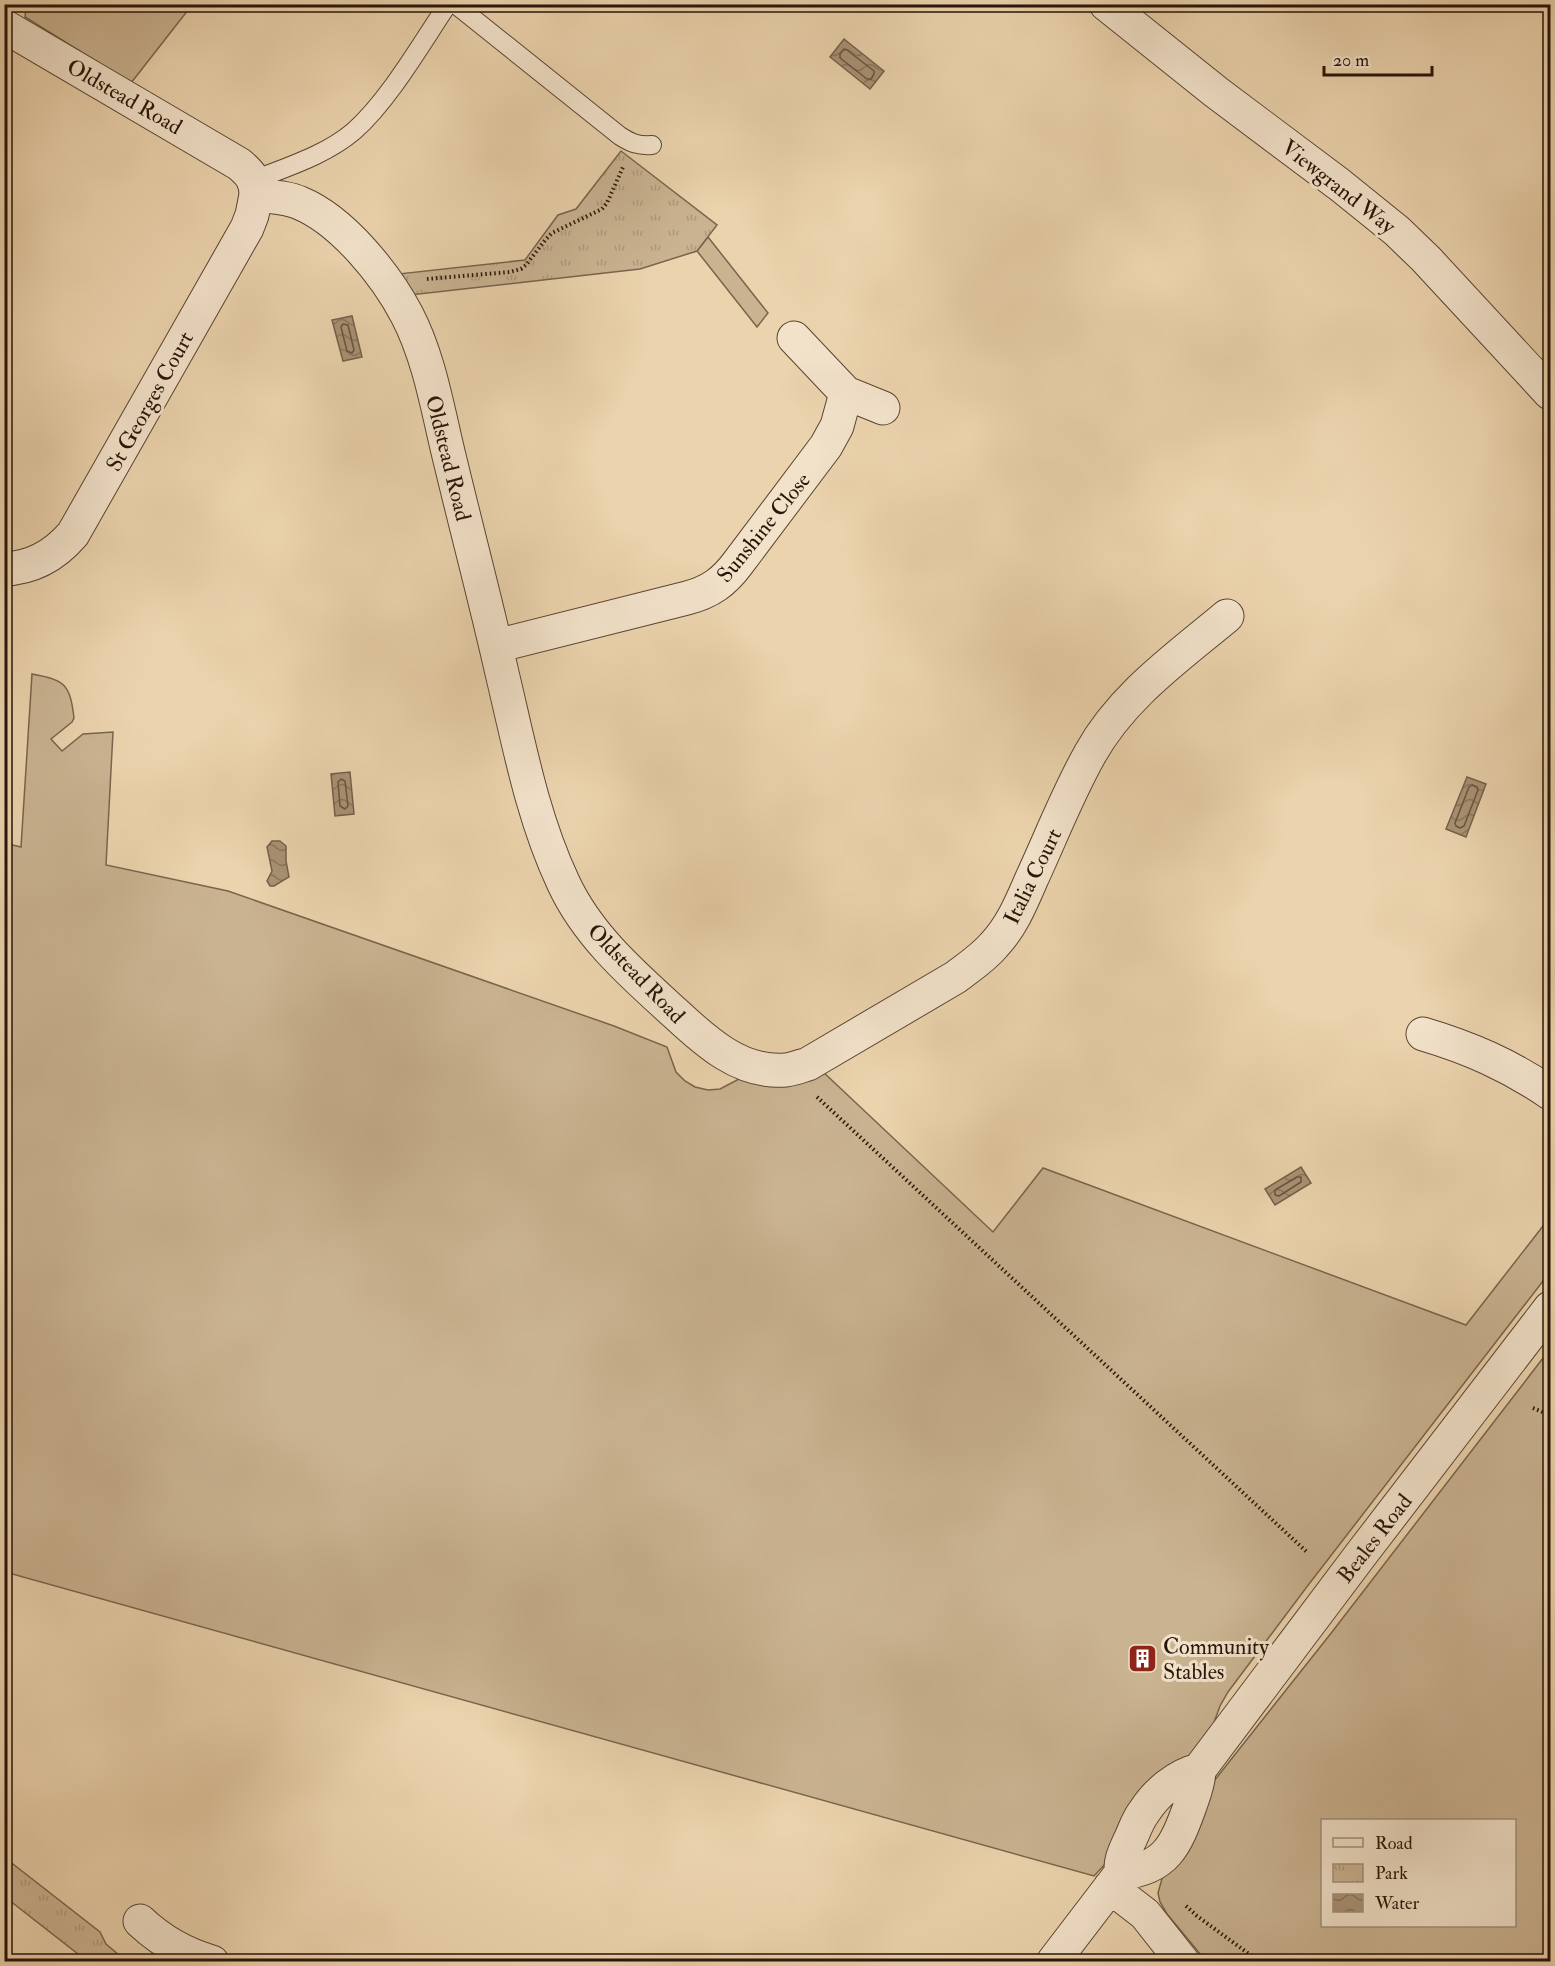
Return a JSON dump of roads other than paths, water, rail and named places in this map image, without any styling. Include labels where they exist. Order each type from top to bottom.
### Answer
[{"type":"street","name":"Viewgrand Way","points":[[1106,4],[1397,231],[1551,393]]},
{"type":"street","name":"Oldstead Road","points":[[4,26],[239,164],[249,172],[255,187],[299,202],[312,209],[354,243],[392,287],[408,317],[428,374],[496,646],[531,798],[550,854],[564,886],[588,923],[627,969],[711,1046]]},
{"type":"street","name":"St Georges Court","points":[[4,568],[30,565],[46,558],[62,547],[73,534],[247,228],[252,215],[255,187]]},
{"type":"street","points":[[794,338],[846,393],[883,408]]},
{"type":"street","name":"Sunshine Close","points":[[496,646],[687,598],[717,586],[728,576],[826,446],[837,426],[846,393]]},
{"type":"street","name":"Italia Court","points":[[711,1046],[745,1064],[765,1070],[788,1070],[808,1064],[956,977],[977,962],[994,945],[1016,913],[1076,782],[1104,732],[1119,712],[1147,683],[1227,616]]},
{"type":"street","points":[[1423,1034],[1461,1045],[1496,1060],[1551,1093]]},
{"type":"street","name":"Beales Road","points":[[1116,1880],[1162,1858],[1170,1850],[1184,1826],[1197,1787],[1199,1770],[1359,1557],[1551,1308]]},
{"type":"street","name":"Beales Road","points":[[1053,1962],[1116,1880],[1124,1851],[1151,1801],[1177,1779],[1199,1770]]},
{"type":"street","points":[[1116,1880],[1184,1962]]},
{"type":"street","points":[[140,1921],[160,1939],[174,1947],[212,1962]]},
{"type":"lane","points":[[255,187],[353,132],[387,93],[448,4]]},
{"type":"lane","points":[[455,4],[620,136],[632,143],[643,146],[652,145]]},
{"type":"water","points":[[844,39],[884,71],[870,89],[830,57]]},
{"type":"water","points":[[352,316],[362,357],[343,361],[332,320]]},
{"type":"water","points":[[350,772],[354,814],[335,816],[331,774]]},
{"type":"water","points":[[1467,777],[1486,784],[1466,837],[1446,829]]},
{"type":"water","points":[[272,841],[280,841],[286,846],[289,877],[270,886],[267,881],[272,871],[267,847]]},
{"type":"water","points":[[1301,1167],[1311,1183],[1275,1205],[1265,1189]]},
{"type":"place","name":"Community Stables","points":[[1142,1659]]}]
